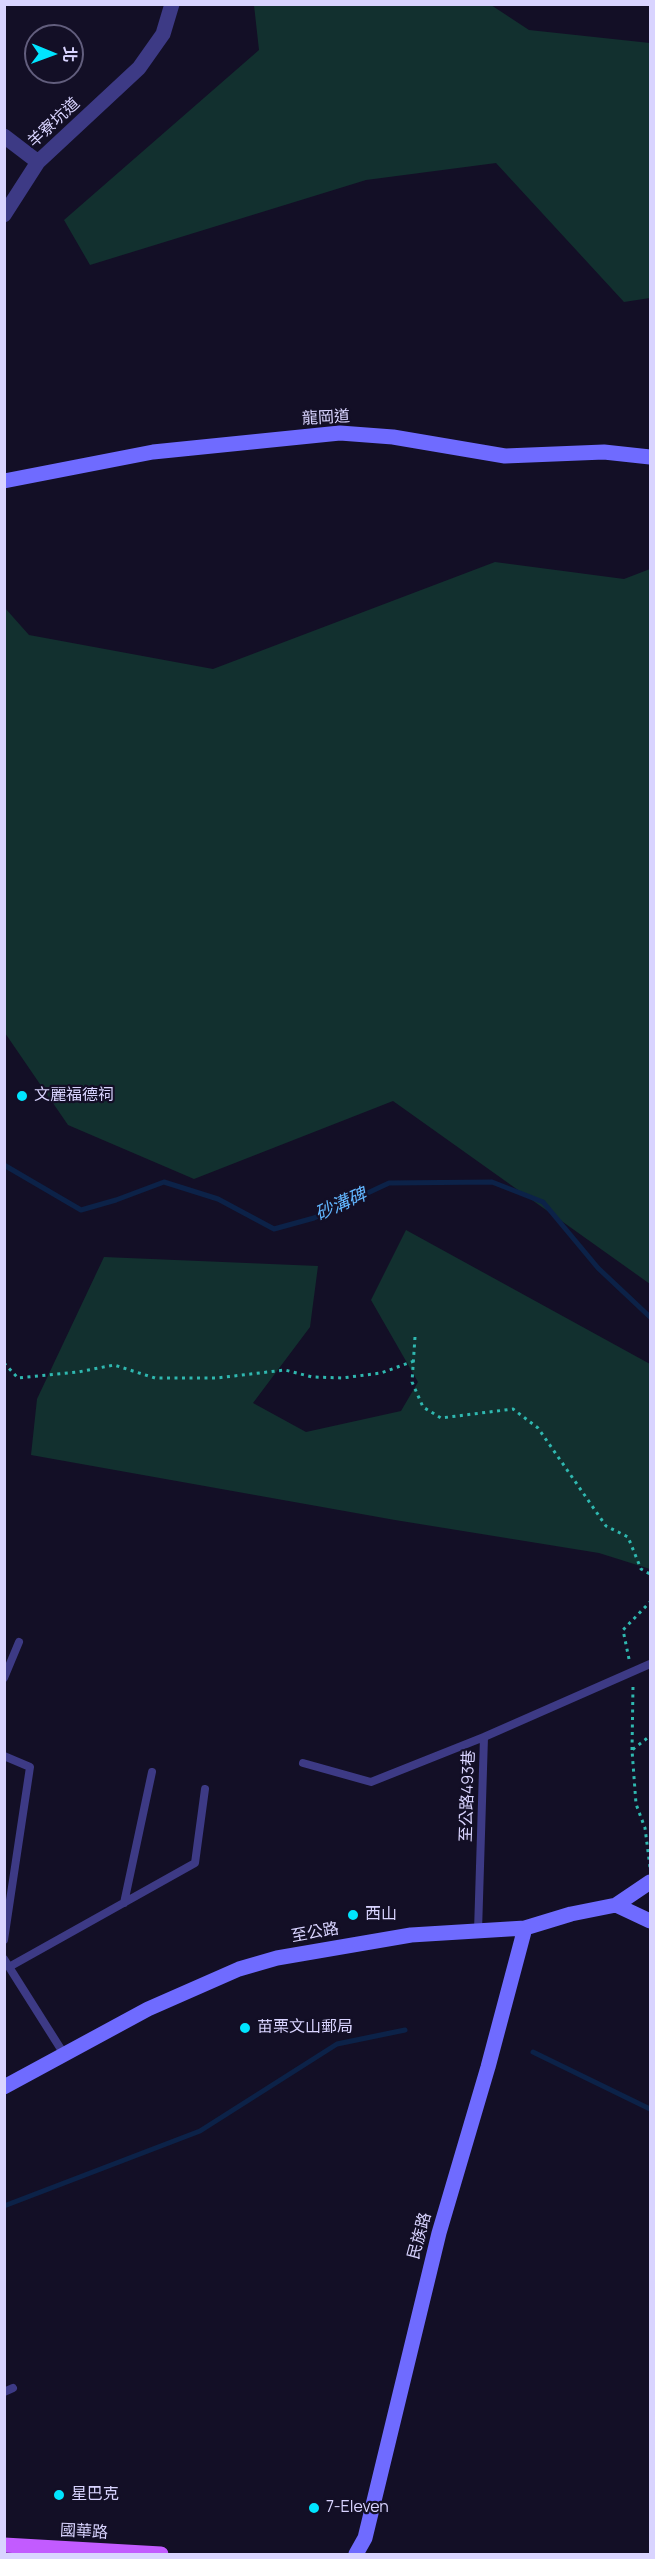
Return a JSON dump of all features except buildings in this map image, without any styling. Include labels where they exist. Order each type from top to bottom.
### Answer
[{"type":"main road","name":"國華路","points":[[4,2545],[161,2554]]},
{"type":"street","name":"羊寮坑道","points":[[4,215],[38,162],[139,68],[163,34],[172,4]]},
{"type":"street","points":[[4,136],[38,162]]},
{"type":"street","name":"龍岡道","points":[[4,481],[153,452],[340,433],[393,437],[505,456],[604,452],[651,457]]},
{"type":"street","name":"至公路","points":[[4,2087],[148,2009],[239,1969],[277,1958],[411,1935],[525,1928],[571,1914],[616,1905],[651,1882]]},
{"type":"street","points":[[616,1905],[651,1921]]},
{"type":"street","name":"民族路","points":[[356,2554],[365,2538],[439,2233],[488,2067],[525,1928]]},
{"type":"lane","points":[[4,1678],[19,1642]]},
{"type":"lane","name":"至公路493巷","points":[[478,1930],[484,1737],[651,1664]]},
{"type":"lane","points":[[303,1763],[371,1782],[484,1737]]},
{"type":"lane","points":[[4,1756],[30,1767],[4,1940]]},
{"type":"lane","points":[[124,1903],[152,1772]]},
{"type":"lane","points":[[64,2054],[7,1963],[124,1903],[195,1863],[205,1789]]},
{"type":"lane","points":[[4,2392],[13,2388]]},
{"type":"path","points":[[415,1337],[412,1382],[423,1407],[441,1418],[513,1409],[538,1428],[606,1526],[628,1537],[641,1569],[651,1574]]},
{"type":"path","points":[[4,1363],[18,1378],[114,1365],[155,1378],[217,1378],[285,1370],[312,1377],[342,1378],[381,1373],[414,1361]]},
{"type":"path","points":[[651,1602],[623,1630],[632,1672],[632,1750],[636,1804],[645,1827],[651,1871]]},
{"type":"path","points":[[632,1750],[651,1736]]},
{"type":"green space","points":[[254,5],[491,5],[529,30],[650,43],[650,298],[624,302],[496,163],[366,180],[90,265],[64,220],[259,50]]},
{"type":"green space","points":[[495,562],[624,579],[650,569],[650,1284],[393,1101],[194,1179],[68,1125],[5,1033],[5,608],[29,635],[213,669]]},
{"type":"green space","points":[[406,1230],[650,1364],[650,1569],[599,1553],[395,1520],[31,1455],[37,1399],[104,1257],[318,1266],[310,1327],[253,1403],[306,1432],[401,1411],[418,1382],[371,1300]]},
{"type":"waterway","name":"砂溝碑","points":[[4,1165],[81,1210],[164,1182],[218,1199],[274,1229],[314,1218],[389,1183],[492,1182],[543,1202],[598,1268],[650,1317]]},
{"type":"waterway","points":[[4,2206],[200,2131],[337,2044],[405,2030]]},
{"type":"waterway","points":[[533,2052],[650,2109]]},
{"type":"place","name":"文麗福德祠","points":[[22,1096]]},
{"type":"place","name":"西山","points":[[353,1915]]},
{"type":"place","name":"苗栗文山郵局","points":[[245,2028]]},
{"type":"place","name":"星巴克","points":[[59,2495]]},
{"type":"place","name":"7-Eleven","points":[[314,2508]]}]
